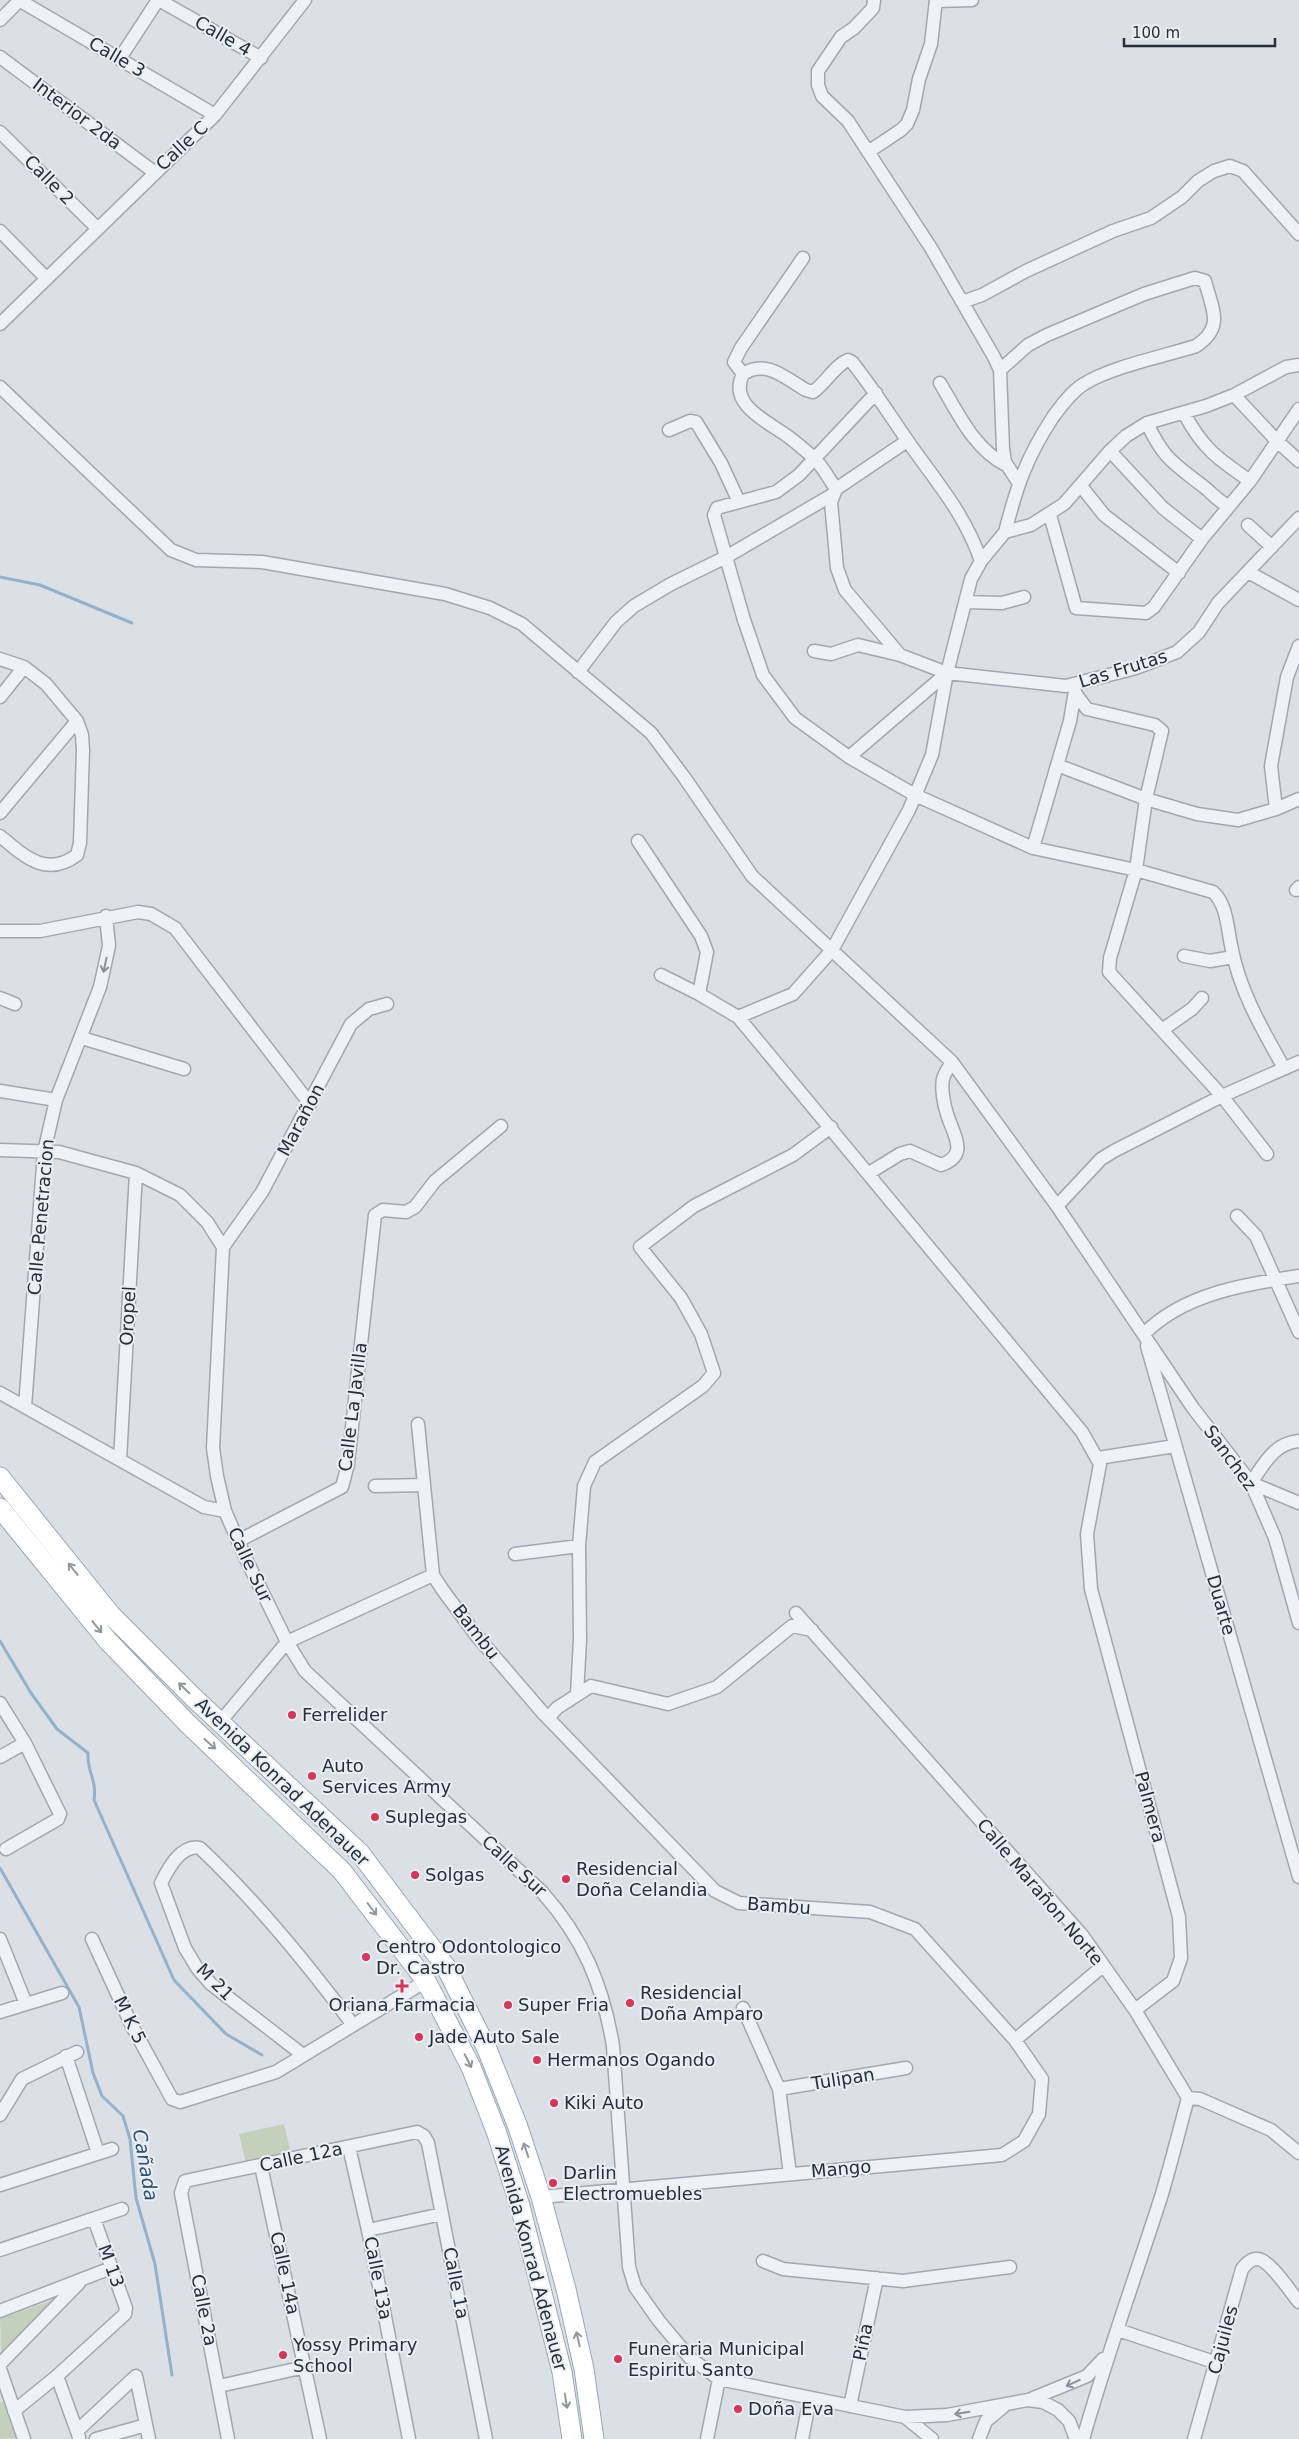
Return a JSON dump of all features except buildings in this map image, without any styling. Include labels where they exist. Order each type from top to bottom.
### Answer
[{"type":"main road","name":"Avenida Konrad Adenauer","points":[[0,1477],[111,1615],[194,1698],[360,1853],[446,1967],[487,2049],[518,2126],[541,2197],[566,2289],[584,2369],[594,2439]]},
{"type":"main road","name":"Avenida Konrad Adenauer","points":[[0,1508],[108,1641],[188,1724],[342,1871],[426,1981],[471,2067],[496,2131],[511,2178],[557,2353],[572,2439]]},
{"type":"main road","points":[[342,1871],[360,1853]]},
{"type":"street","points":[[0,20],[19,0]]},
{"type":"street","name":"Calle 3","points":[[19,0],[215,115]]},
{"type":"street","points":[[120,58],[158,0]]},
{"type":"street","name":"Calle 4","points":[[158,0],[261,58]]},
{"type":"street","name":"Calle C","points":[[0,324],[154,172],[215,115],[304,0]]},
{"type":"street","points":[[874,0],[873,8],[854,28],[841,37],[818,71],[818,86],[822,96],[848,121],[931,248],[1000,370],[1003,449],[1006,464],[1018,482]]},
{"type":"street","points":[[868,152],[907,124],[913,110],[919,79],[930,44],[936,0],[972,0]]},
{"type":"street","name":"Interior 2da","points":[[0,57],[154,172]]},
{"type":"street","name":"Calle 2","points":[[0,132],[98,229]]},
{"type":"street","points":[[962,302],[982,295],[1026,271],[1113,231],[1151,218],[1182,196],[1198,181],[1214,171],[1230,166],[1243,171],[1299,234]]},
{"type":"street","points":[[0,231],[46,278]]},
{"type":"street","points":[[743,374],[734,362],[803,258]]},
{"type":"street","points":[[738,1017],[793,994],[832,950],[915,795],[932,755],[947,673],[971,579],[980,560],[1005,532],[1018,482],[1034,446],[1061,406],[1083,384],[1112,372],[1196,346],[1208,338],[1214,328],[1215,320],[1205,281],[1195,278],[1144,294],[1047,335],[1028,346],[1000,370]]},
{"type":"street","points":[[900,655],[845,590],[837,568],[831,502],[834,492],[815,459],[790,438],[756,417],[746,405],[739,387],[743,374],[759,367],[769,369],[813,392],[822,386],[842,363],[848,360],[876,393],[907,441],[962,517],[980,560]]},
{"type":"street","points":[[1005,532],[1031,525],[1050,515],[1082,486],[1110,451],[1126,436],[1147,423],[1184,413],[1234,395],[1286,366],[1299,365]]},
{"type":"street","points":[[940,383],[968,429],[990,457],[1006,464]]},
{"type":"street","name":"Sanchez","points":[[0,388],[171,550],[196,560],[262,562],[445,594],[490,608],[522,624],[651,733],[684,777],[752,876],[952,1062],[1057,1206],[1194,1408],[1251,1483],[1275,1538],[1299,1622]]},
{"type":"street","points":[[876,393],[799,475],[776,492],[717,508],[714,511],[744,620],[763,675],[795,718],[849,757],[915,795],[1033,848],[1136,870],[1213,892],[1220,899],[1224,910],[1233,957],[1252,1014],[1284,1068]]},
{"type":"street","points":[[1234,395],[1277,441],[1299,461]]},
{"type":"street","points":[[1050,515],[1076,608],[1146,613],[1154,607],[1202,539],[1250,481],[1299,409]]},
{"type":"street","points":[[1184,413],[1195,434],[1209,451],[1250,481]]},
{"type":"street","points":[[669,430],[690,421],[696,422],[721,463],[739,502]]},
{"type":"street","points":[[1147,423],[1158,447],[1165,456],[1229,506]]},
{"type":"street","points":[[578,672],[616,622],[634,606],[671,584],[726,557],[834,492],[907,441]]},
{"type":"street","points":[[1110,451],[1163,508],[1202,539]]},
{"type":"street","points":[[1082,486],[1104,515],[1179,573]]},
{"type":"street","name":"Las Frutas","points":[[814,651],[831,654],[858,645],[900,655],[947,673],[1076,688],[1158,661],[1177,652],[1199,632],[1218,603],[1299,518]]},
{"type":"street","points":[[1248,525],[1272,547]]},
{"type":"street","points":[[1248,572],[1299,600]]},
{"type":"street","points":[[965,602],[1002,603],[1024,597]]},
{"type":"street","points":[[1276,809],[1271,766],[1287,677],[1299,646]]},
{"type":"street","points":[[0,659],[24,667],[46,684],[77,721],[82,735],[83,750],[80,843],[77,855],[61,863],[48,865],[26,858],[0,836]]},
{"type":"street","points":[[0,696],[24,667]]},
{"type":"street","points":[[849,757],[947,673]]},
{"type":"street","points":[[1033,848],[1070,721],[1076,688]]},
{"type":"street","points":[[1076,688],[1087,709],[1155,725],[1162,731],[1146,799],[1136,870],[1110,958],[1109,972],[1222,1096],[1268,1154]]},
{"type":"street","points":[[0,813],[77,721]]},
{"type":"street","points":[[1057,765],[1146,799],[1197,814],[1238,820],[1276,809],[1299,799]]},
{"type":"street","points":[[638,841],[701,936],[707,952],[699,994]]},
{"type":"street","points":[[0,931],[40,931],[106,916],[138,912],[151,914],[176,928],[310,1104]]},
{"type":"street","name":"Calle Penetracion","points":[[25,1407],[44,1152],[56,1100],[82,1038],[100,987],[109,946],[106,916]]},
{"type":"street","points":[[1184,956],[1210,960],[1233,957]]},
{"type":"street","points":[[661,975],[699,994],[738,1017],[1082,1432],[1098,1458],[1175,1446]]},
{"type":"street","points":[[0,998],[15,1004]]},
{"type":"street","points":[[1162,1030],[1192,1009],[1202,998]]},
{"type":"street","name":"Marañon","points":[[222,1247],[262,1192],[351,1024],[369,1009],[387,1004]]},
{"type":"street","points":[[82,1038],[184,1069]]},
{"type":"street","points":[[869,1173],[900,1154],[910,1151],[941,1165],[951,1162],[957,1152],[956,1134],[947,1114],[943,1079],[952,1062]]},
{"type":"street","points":[[1057,1206],[1101,1159],[1222,1096],[1299,1062]]},
{"type":"street","points":[[0,1091],[56,1100]]},
{"type":"street","name":"Calle La Javilla","points":[[238,1540],[342,1487],[345,1481],[375,1216],[383,1210],[406,1212],[415,1206],[435,1181],[501,1126]]},
{"type":"street","points":[[577,1695],[580,1639],[579,1546],[584,1486],[595,1462],[703,1386],[714,1373],[701,1334],[681,1298],[640,1247],[694,1206],[792,1155],[831,1127]]},
{"type":"street","points":[[0,1150],[59,1152],[136,1172],[180,1195],[207,1222],[222,1247]]},
{"type":"street","name":"Oropel","points":[[120,1460],[136,1172]]},
{"type":"street","points":[[1237,1216],[1256,1236],[1299,1332]]},
{"type":"street","name":"Calle Sur","points":[[222,1247],[213,1448],[225,1511],[287,1642],[305,1671],[542,1892],[564,1917],[583,1948],[598,1983],[608,2015],[629,2267],[635,2287],[646,2305],[690,2358],[719,2379]]},
{"type":"street","points":[[1144,1334],[1172,1310],[1222,1292],[1276,1279],[1299,1276]]},
{"type":"street","name":"Duarte","points":[[1144,1334],[1299,1877]]},
{"type":"street","points":[[0,1393],[204,1507],[225,1511]]},
{"type":"street","points":[[221,1722],[287,1642],[433,1575],[418,1424]]},
{"type":"street","points":[[1299,1441],[1290,1442],[1273,1451],[1251,1483],[1299,1504]]},
{"type":"street","name":"Palmera","points":[[1098,1458],[1100,1472],[1093,1496],[1087,1534],[1092,1589],[1179,1917],[1181,1958],[1173,1981],[1136,2010]]},
{"type":"street","points":[[375,1486],[424,1485]]},
{"type":"street","points":[[516,1554],[579,1546]]},
{"type":"street","name":"Bambu","points":[[433,1575],[476,1635],[548,1718],[715,1890],[739,1903],[870,1912],[915,1929],[1015,2040],[1042,2079],[1039,2114]]},
{"type":"street","name":"Calle Marañon Norte","points":[[796,1613],[1082,1935],[1136,2010],[1188,2098]]},
{"type":"street","points":[[548,1718],[556,1708],[591,1686],[668,1704],[717,1687],[792,1626],[812,1630]]},
{"type":"street","points":[[0,1703],[25,1743],[60,1814],[58,1819],[6,1849]]},
{"type":"street","points":[[0,1757],[25,1743]]},
{"type":"street","name":"M 21","points":[[303,2055],[211,1984],[197,1968],[184,1948],[160,1883],[172,1862],[188,1850],[195,1847],[200,1848],[252,1900],[311,1970],[353,2025]]},
{"type":"street","points":[[0,1939],[26,2004]]},
{"type":"street","name":"M K 5","points":[[92,1939],[132,2026],[172,2099],[180,2102],[262,2078],[276,2072],[303,2055]]},
{"type":"street","points":[[1015,2040],[1103,1966]]},
{"type":"street","points":[[303,2055],[426,1981]]},
{"type":"street","points":[[0,2012],[62,1992]]},
{"type":"street","points":[[743,2008],[779,2089],[790,2174]]},
{"type":"street","points":[[0,2116],[22,2080],[37,2074],[72,2054],[98,2153]]},
{"type":"street","name":"Tulipan","points":[[779,2089],[906,2068]]},
{"type":"street","points":[[1082,2439],[1108,2352],[1118,2330],[1161,2195],[1188,2098],[1200,2100],[1271,2130],[1299,2153]]},
{"type":"street","name":"Mango","points":[[541,2197],[1002,2156],[1024,2141],[1039,2114]]},
{"type":"street","name":"Calle 12a","points":[[185,2181],[417,2132]]},
{"type":"street","name":"Calle 1a","points":[[417,2132],[424,2136],[428,2143],[486,2439]]},
{"type":"street","name":"Calle 13a","points":[[349,2146],[368,2230],[409,2439]]},
{"type":"street","points":[[0,2185],[112,2149]]},
{"type":"street","name":"Calle 14a","points":[[261,2166],[320,2439]]},
{"type":"street","name":"Calle 2a","points":[[185,2181],[181,2193],[228,2439]]},
{"type":"street","points":[[0,2250],[122,2209]]},
{"type":"street","points":[[368,2230],[442,2214]]},
{"type":"street","name":"M 13","points":[[57,2376],[125,2314],[126,2308],[94,2219]]},
{"type":"street","name":"Cajuiles","points":[[1194,2439],[1242,2269],[1248,2261],[1258,2259],[1267,2262],[1299,2302]]},
{"type":"street","points":[[763,2261],[783,2269],[903,2280],[1010,2267]]},
{"type":"street","points":[[0,2311],[111,2268]]},
{"type":"street","name":"Piña","points":[[850,2406],[876,2278]]},
{"type":"street","points":[[0,2364],[83,2279]]},
{"type":"street","points":[[1118,2330],[1217,2363]]},
{"type":"street","points":[[707,2439],[719,2379],[905,2417],[947,2415],[1028,2400],[1062,2388],[1087,2376],[1108,2352]]},
{"type":"street","points":[[218,2386],[305,2367]]},
{"type":"street","points":[[0,2369],[3,2389],[14,2411],[24,2439]]},
{"type":"street","points":[[14,2411],[57,2376],[78,2435],[134,2376],[137,2376],[149,2439]]},
{"type":"street","points":[[802,2439],[810,2398]]},
{"type":"street","points":[[1028,2400],[1043,2402],[1058,2410],[1069,2421],[1076,2439]]},
{"type":"street","points":[[979,2439],[986,2421],[997,2410],[1010,2403]]},
{"type":"street","points":[[905,2417],[932,2439]]},
{"type":"street","points":[[96,2439],[146,2425]]},
{"type":"green space","points":[[284,2124],[291,2153],[246,2163],[239,2134]]},
{"type":"green space","points":[[64,2296],[1,2355],[0,2319]]},
{"type":"green space","points":[[5,2401],[18,2438],[0,2439],[0,2403]]},
{"type":"waterway","points":[[0,577],[40,585],[132,623]]},
{"type":"waterway","points":[[0,1641],[31,1693],[57,1729],[88,1753],[95,1793],[94,1800],[174,1980],[226,2034],[262,2055]]},
{"type":"waterway","name":"Cañada","points":[[0,1868],[79,2007],[93,2073],[102,2096],[123,2116],[130,2139],[136,2198],[155,2264],[172,2375]]},
{"type":"place","name":"Ferrelider","points":[[292,1715]]},
{"type":"place","name":"Auto Services Army","points":[[312,1776]]},
{"type":"place","name":"Suplegas","points":[[375,1817]]},
{"type":"place","name":"Solgas","points":[[415,1875]]},
{"type":"place","name":"Residencial Doña Celandia","points":[[566,1879]]},
{"type":"place","name":"Centro Odontologico Dr. Castro","points":[[366,1957]]},
{"type":"place","name":"Oriana Farmacia","points":[[402,1986]]},
{"type":"place","name":"Residencial Doña Amparo","points":[[630,2003]]},
{"type":"place","name":"Super Fria","points":[[508,2005]]},
{"type":"place","name":"Jade Auto Sale","points":[[419,2037]]},
{"type":"place","name":"Hermanos Ogando","points":[[537,2060]]},
{"type":"place","name":"Kiki Auto","points":[[554,2103]]},
{"type":"place","name":"Darlin Electromuebles","points":[[553,2183]]},
{"type":"place","name":"Yossy Primary School","points":[[283,2355]]},
{"type":"place","name":"Funeraria Municipal Espiritu Santo","points":[[618,2359]]},
{"type":"place","name":"Doña Eva","points":[[738,2409]]}]
